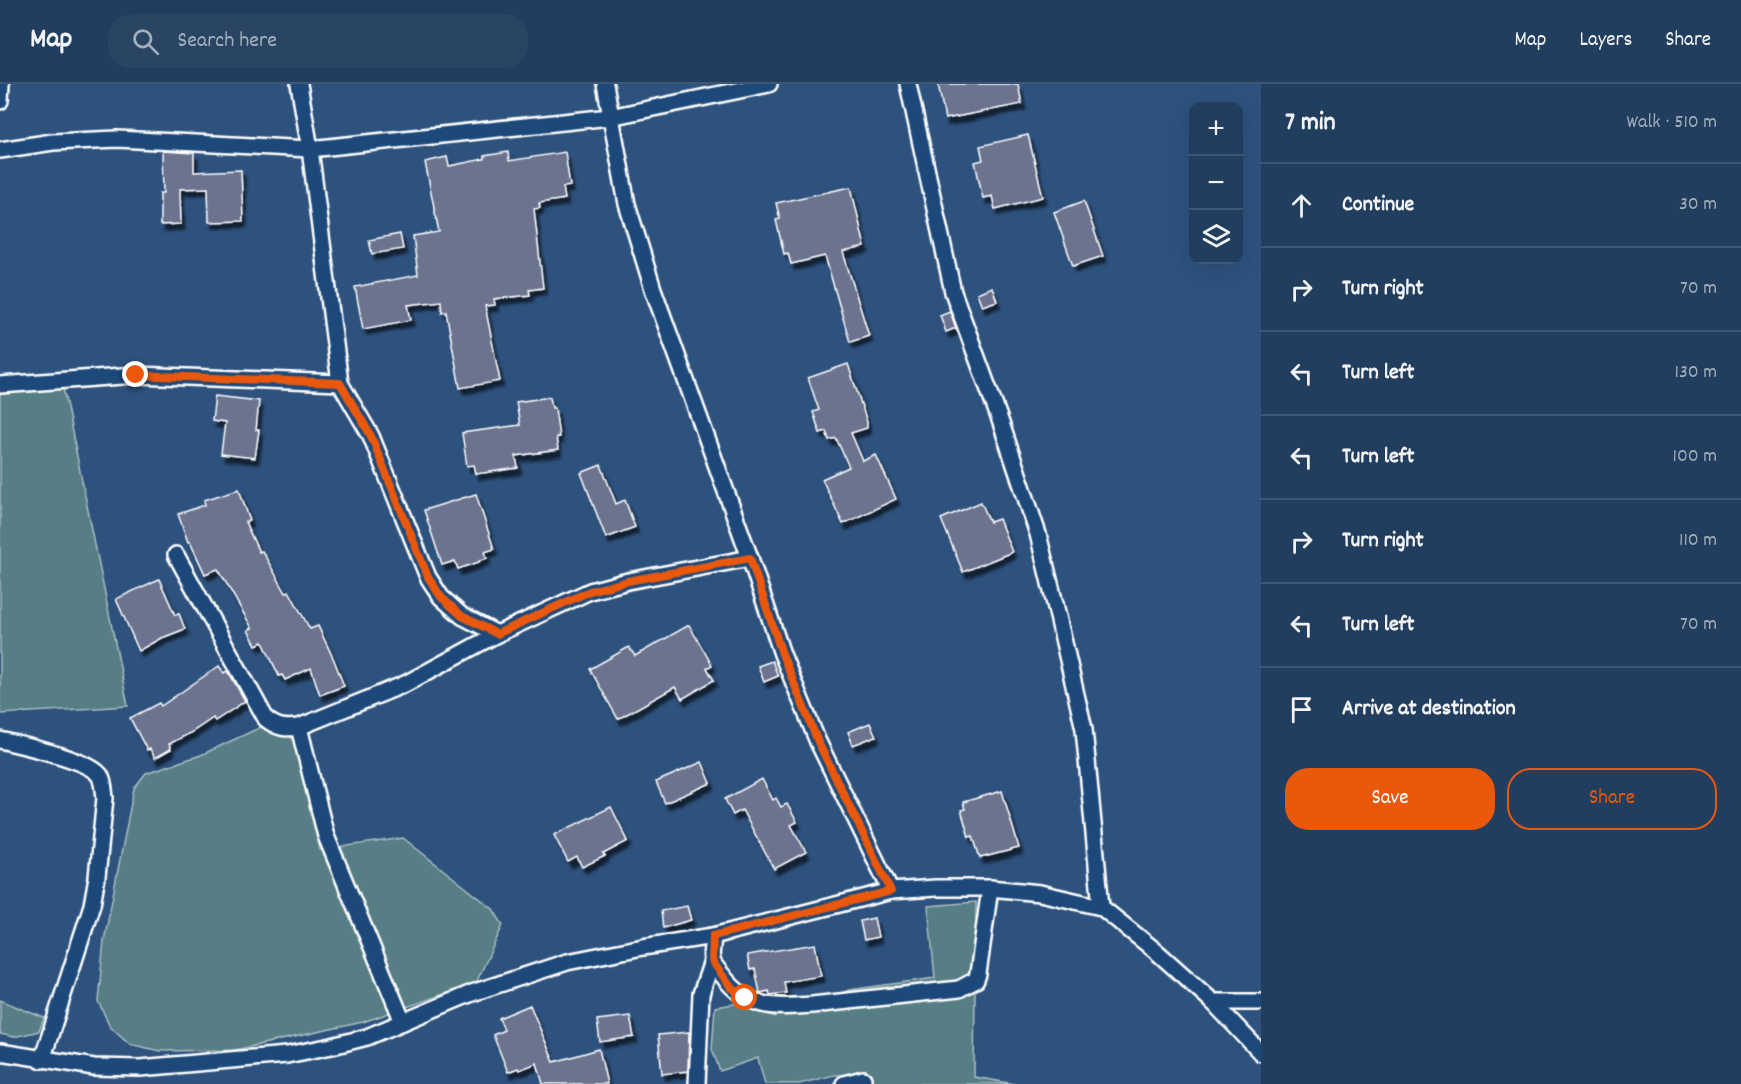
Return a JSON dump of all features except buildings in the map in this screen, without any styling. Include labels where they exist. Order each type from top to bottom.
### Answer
[{"type":"street","points":[[0,101],[1,84]]},
{"type":"street","points":[[299,84],[310,149],[340,383],[371,436],[428,577],[441,597],[462,616],[497,634]]},
{"type":"street","points":[[605,84],[627,204],[653,289],[750,558],[782,654],[818,742],[891,891]]},
{"type":"street","points":[[0,150],[53,142],[117,139],[310,149],[610,117],[769,84]]},
{"type":"street","points":[[908,84],[953,292],[1001,423],[1038,534],[1056,608],[1084,729],[1101,907]]},
{"type":"street","points":[[0,385],[136,375],[340,383]]},
{"type":"street","points":[[176,555],[266,719],[281,728],[288,729],[299,727],[405,684],[497,634],[590,591],[628,581],[750,558]]},
{"type":"street","points":[[299,727],[326,836],[403,1022]]},
{"type":"street","points":[[0,740],[76,761],[99,774],[104,786],[105,798],[92,905],[42,1060]]},
{"type":"street","points":[[712,961],[731,987],[745,998],[766,1005],[789,1007],[959,989],[976,980],[978,974],[990,888]]},
{"type":"street","points":[[0,1052],[94,1067],[140,1068],[287,1055],[367,1037],[472,993],[567,962],[713,936],[891,891],[990,888],[1040,893],[1101,907],[1157,952],[1213,1002],[1261,1053]]},
{"type":"street","points":[[697,1084],[701,994],[712,961],[713,936]]},
{"type":"street","points":[[1213,1002],[1261,1002]]},
{"type":"street","points":[[844,1084],[863,1079]]},
{"type":"green space","points":[[63,388],[128,706],[0,714],[0,394]]},
{"type":"green space","points":[[274,721],[295,733],[320,850],[403,838],[493,909],[503,925],[476,983],[363,1022],[235,1050],[160,1051],[130,1044],[110,1026],[98,1001],[104,941],[134,788],[146,773],[201,755]]},
{"type":"green space","points":[[976,902],[974,1077],[1015,1084],[873,1084],[871,1073],[834,1075],[799,1084],[765,1084],[758,1058],[720,1071],[712,1049],[715,1007],[741,1003],[775,1017],[849,990],[935,978],[928,906]]},
{"type":"green space","points":[[0,1000],[44,1018],[39,1031],[14,1037],[0,1034]]},
{"type":"route","points":[[136,375],[340,383],[371,436],[428,577],[441,597],[462,616],[497,634],[590,591],[628,581],[750,558],[782,654],[818,742],[891,891],[713,936],[712,961],[731,987],[745,998]]}]
